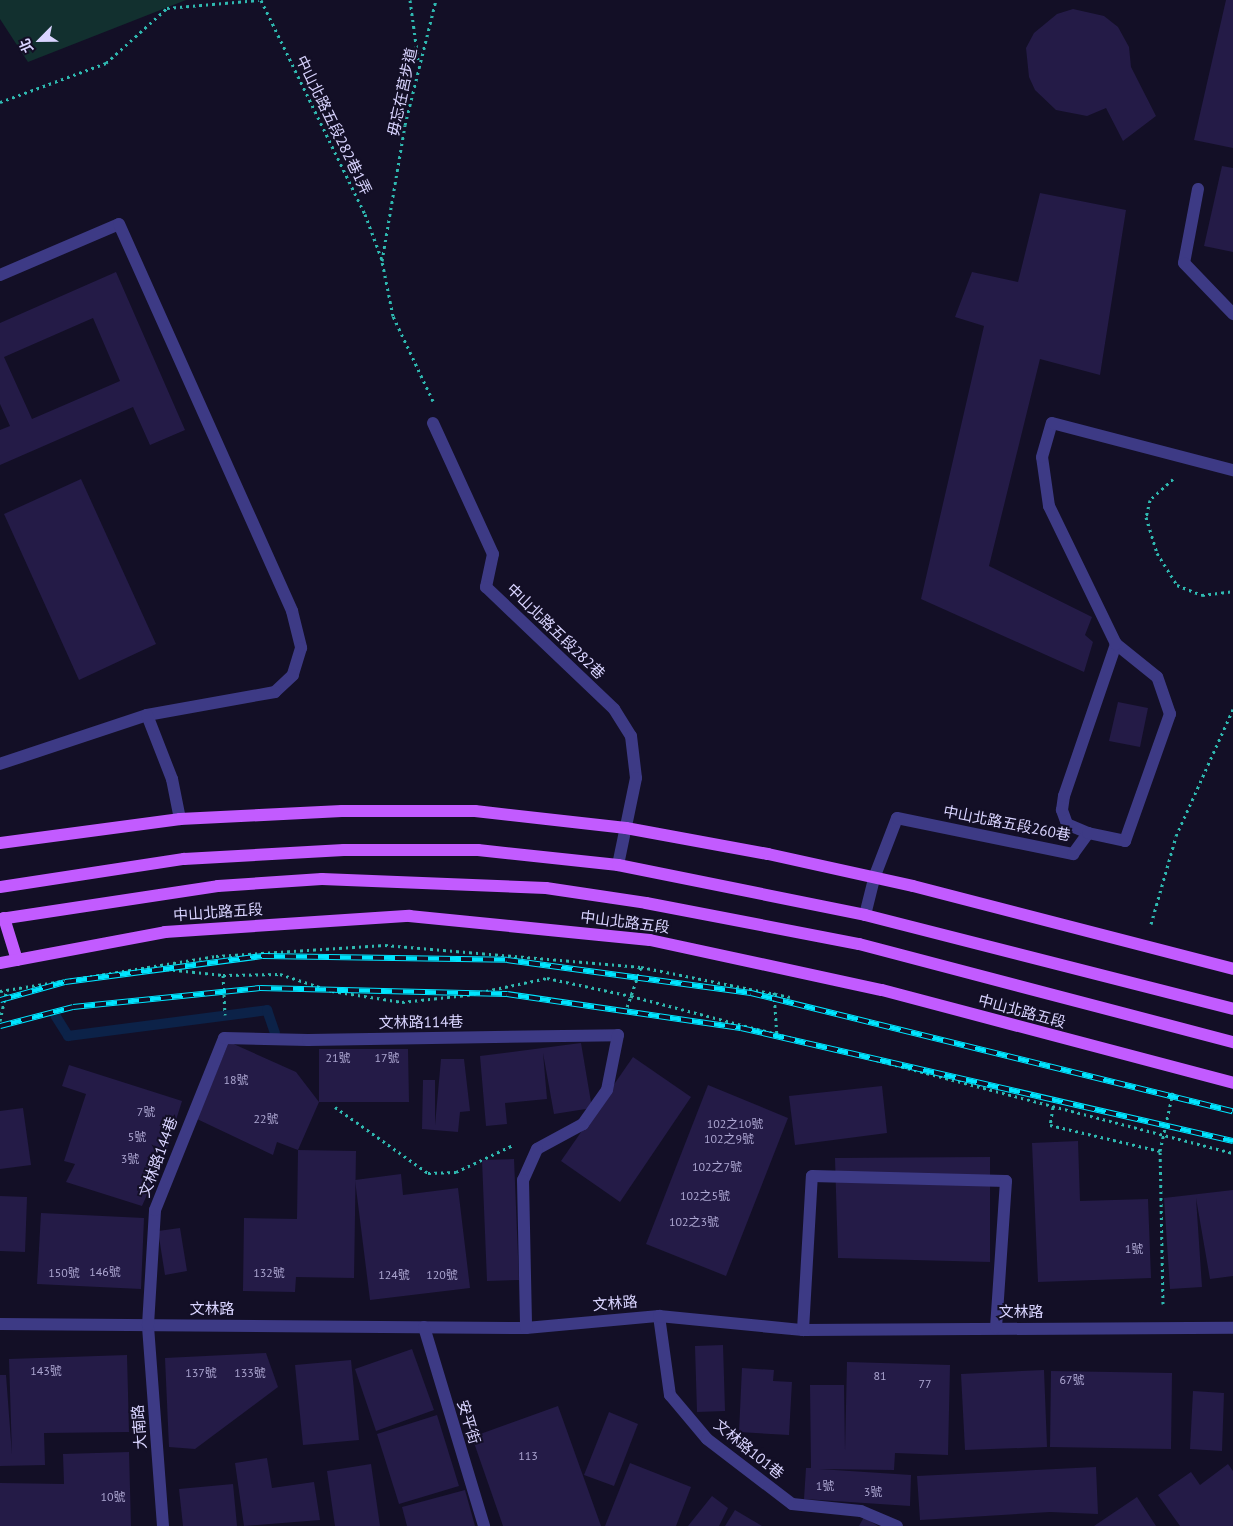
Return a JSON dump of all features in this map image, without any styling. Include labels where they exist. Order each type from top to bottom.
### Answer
[{"type":"main road","points":[[0,843],[180,819],[342,811],[474,811],[626,828],[874,878],[1233,969]]},
{"type":"main road","points":[[0,887],[184,859],[344,850],[478,850],[618,865],[865,915],[1233,1010]]},
{"type":"main road","name":"中山北路五段","points":[[2,918],[218,886],[322,879],[546,888],[646,903],[859,944],[1233,1042]]},
{"type":"main road","name":"中山北路五段","points":[[0,963],[166,932],[408,916],[650,940],[780,967],[1233,1083]]},
{"type":"main road","points":[[2,918],[18,960]]},
{"type":"street","points":[[1198,189],[1184,263],[1233,314]]},
{"type":"street","points":[[0,275],[119,224],[292,611],[301,648],[293,675],[275,692],[147,715],[0,764]]},
{"type":"street","name":"中山北路五段282巷","points":[[433,423],[492,554],[486,587],[614,709],[631,736],[636,778],[618,865]]},
{"type":"street","name":"中山北路五段260巷","points":[[865,915],[874,878],[897,818],[1073,854],[1088,833],[1125,840],[1170,714],[1157,678],[1116,644],[1049,506],[1042,457],[1052,423],[1195,460]]},
{"type":"street","points":[[1195,460],[1233,470]]},
{"type":"street","points":[[1088,833],[1068,824],[1062,810],[1064,796],[1116,644]]},
{"type":"street","points":[[147,715],[172,779],[180,819]]},
{"type":"street","name":"文林路114巷","points":[[225,1032],[308,1040],[618,1035],[606,1090],[584,1124],[537,1149]]},
{"type":"street","name":"文林路144巷","points":[[148,1325],[155,1210],[225,1032]]},
{"type":"street","points":[[526,1328],[523,1180],[537,1149]]},
{"type":"street","points":[[803,1330],[812,1176],[1006,1181],[996,1328]]},
{"type":"street","name":"文林路","points":[[0,1324],[526,1328],[659,1316],[803,1330],[1233,1328]]},
{"type":"street","name":"文林路101巷","points":[[659,1316],[670,1395],[707,1439],[792,1504],[861,1511],[897,1526]]},
{"type":"street","name":"大南路","points":[[148,1325],[163,1526]]},
{"type":"street","name":"安平街","points":[[424,1327],[484,1526]]},
{"type":"path","name":"中山北路五段282巷1弄","points":[[0,102],[106,63],[167,8],[260,0],[365,214],[382,261]]},
{"type":"path","points":[[410,0],[419,62]]},
{"type":"path","name":"毋忘在莒步道","points":[[382,261],[419,62],[436,0]]},
{"type":"path","points":[[382,261],[393,316],[432,399],[433,423]]},
{"type":"path","points":[[1195,460],[1150,500],[1146,517],[1157,553],[1177,585],[1202,595],[1233,591]]},
{"type":"path","points":[[1150,927],[1176,836],[1233,709]]},
{"type":"path","points":[[0,991],[142,966],[216,956],[385,946],[642,967],[792,997]]},
{"type":"path","points":[[142,966],[223,975],[280,974],[332,990],[402,1002],[467,995],[547,978],[630,996],[777,1037],[1233,1153]]},
{"type":"path","points":[[630,996],[642,967]]},
{"type":"path","points":[[777,1037],[774,994],[780,967]]},
{"type":"path","points":[[223,975],[225,1032]]},
{"type":"path","points":[[0,1021],[7,989]]},
{"type":"path","points":[[1164,1329],[1160,1151],[1174,1088]]},
{"type":"path","points":[[335,1107],[428,1173],[456,1172],[520,1142],[537,1149]]},
{"type":"path","points":[[1053,1107],[1050,1125],[1160,1151]]},
{"type":"green space","points":[[0,0],[186,0],[28,62],[0,19]]},
{"type":"building","points":[[1226,0],[1233,0],[1233,148],[1194,140]]},
{"type":"building","points":[[1073,9],[1104,16],[1118,27],[1129,47],[1131,67],[1156,116],[1123,141],[1106,108],[1087,116],[1056,110],[1035,90],[1029,77],[1026,48],[1034,33],[1057,14]]},
{"type":"building","points":[[1222,166],[1233,168],[1233,252],[1204,246]]},
{"type":"building","points":[[1040,193],[1126,210],[1100,375],[1040,359],[989,566],[1092,617],[1085,635],[1093,642],[1084,672],[921,599],[984,326],[955,317],[972,272],[1018,282]]},
{"type":"building","points":[[116,272],[185,430],[150,445],[133,407],[0,465],[0,430],[10,426],[0,404],[0,323]],"holes":[[[93,318],[120,381],[32,419],[4,357]]]},
{"type":"building","points":[[81,479],[156,644],[79,680],[4,514]]},
{"type":"building","points":[[1118,702],[1148,708],[1140,747],[1109,741]]},
{"type":"building","points":[[229,1042],[296,1072],[319,1102],[298,1150],[277,1142],[273,1155],[197,1119]]},
{"type":"building","points":[[581,1043],[592,1108],[554,1114],[543,1053],[547,1099],[505,1103],[507,1124],[486,1126],[480,1056]]},
{"type":"building","points":[[319,1049],[408,1049],[409,1102],[319,1102]]},
{"type":"building","points":[[633,1057],[691,1097],[620,1202],[561,1161]]},
{"type":"building","points":[[441,1059],[464,1059],[470,1111],[460,1112],[458,1132],[422,1129],[423,1080],[435,1080],[435,1125]]},
{"type":"building","points":[[69,1065],[182,1101],[154,1190],[150,1188],[142,1206],[66,1182],[75,1164],[64,1161],[86,1094],[62,1086]]},
{"type":"building","points":[[708,1085],[788,1118],[726,1276],[646,1244]]},
{"type":"building","points":[[882,1086],[887,1133],[795,1145],[789,1096]]},
{"type":"building","points":[[23,1108],[31,1165],[0,1169],[0,1111]]},
{"type":"building","points":[[1078,1141],[1080,1201],[1148,1199],[1151,1278],[1038,1282],[1032,1143]]},
{"type":"building","points":[[298,1150],[356,1151],[354,1278],[296,1277],[295,1292],[243,1291],[244,1218],[297,1219]]},
{"type":"building","points":[[990,1157],[990,1262],[838,1258],[835,1158]]},
{"type":"building","points":[[514,1159],[519,1280],[487,1281],[482,1160]]},
{"type":"building","points":[[401,1174],[403,1195],[458,1188],[470,1288],[370,1300],[355,1180]]},
{"type":"building","points":[[1233,1190],[1233,1276],[1210,1279],[1196,1198],[1202,1287],[1170,1289],[1164,1198]]},
{"type":"building","points":[[0,1196],[27,1197],[25,1252],[0,1251]]},
{"type":"building","points":[[41,1213],[144,1218],[141,1289],[37,1284]]},
{"type":"building","points":[[180,1228],[187,1271],[165,1275],[158,1231]]},
{"type":"building","points":[[723,1345],[725,1411],[697,1412],[695,1346]]},
{"type":"building","points":[[412,1349],[434,1410],[376,1431],[355,1369]]},
{"type":"building","points":[[266,1353],[278,1387],[195,1449],[169,1447],[165,1358]]},
{"type":"building","points":[[127,1355],[129,1432],[44,1433],[45,1465],[0,1466],[0,1375],[6,1375],[12,1455],[9,1359]]},
{"type":"building","points":[[351,1360],[359,1440],[303,1445],[295,1365]]},
{"type":"building","points":[[847,1362],[950,1365],[948,1455],[895,1453],[894,1470],[819,1469],[911,1475],[910,1506],[804,1499],[806,1468],[811,1468],[810,1385],[844,1385],[845,1451]]},
{"type":"building","points":[[742,1368],[774,1370],[773,1381],[792,1382],[789,1435],[739,1432]]},
{"type":"building","points":[[1044,1370],[1047,1447],[965,1450],[961,1374]]},
{"type":"building","points":[[1051,1371],[1172,1373],[1171,1449],[1050,1447]]},
{"type":"building","points":[[1193,1391],[1224,1393],[1222,1451],[1190,1449]]},
{"type":"building","points":[[558,1406],[601,1526],[503,1526],[472,1437]]},
{"type":"building","points":[[609,1412],[638,1424],[614,1486],[584,1475]]},
{"type":"building","points":[[437,1415],[459,1486],[399,1504],[377,1434]]},
{"type":"building","points":[[129,1452],[131,1526],[0,1526],[0,1483],[64,1484],[63,1454]]},
{"type":"building","points":[[267,1458],[272,1488],[314,1482],[320,1520],[244,1526],[235,1463]]},
{"type":"building","points":[[630,1463],[691,1487],[676,1526],[605,1526]]},
{"type":"building","points":[[371,1464],[380,1526],[335,1526],[327,1471]]},
{"type":"building","points":[[1228,1464],[1233,1471],[1233,1526],[1180,1526],[1158,1495],[1191,1472],[1200,1485]]},
{"type":"building","points":[[1096,1467],[1098,1514],[1050,1512],[920,1520],[917,1476]]},
{"type":"building","points":[[233,1484],[237,1526],[183,1526],[179,1489]]},
{"type":"building","points":[[465,1490],[475,1526],[407,1526],[402,1507]]},
{"type":"building","points":[[712,1496],[728,1508],[719,1526],[688,1526]]},
{"type":"building","points":[[1137,1497],[1156,1526],[1094,1526]]},
{"type":"building","points":[[735,1510],[762,1526],[725,1526]]},
{"type":"building","points":[[864,1517],[878,1526],[859,1526]]},
{"type":"waterway","points":[[55,1015],[68,1036],[267,1010],[275,1033]]},
{"type":"railway","points":[[0,1000],[65,982],[263,956],[507,960],[751,993],[1233,1111]]},
{"type":"railway","points":[[0,1026],[73,1007],[260,988],[507,994],[741,1028],[1233,1141]]}]
